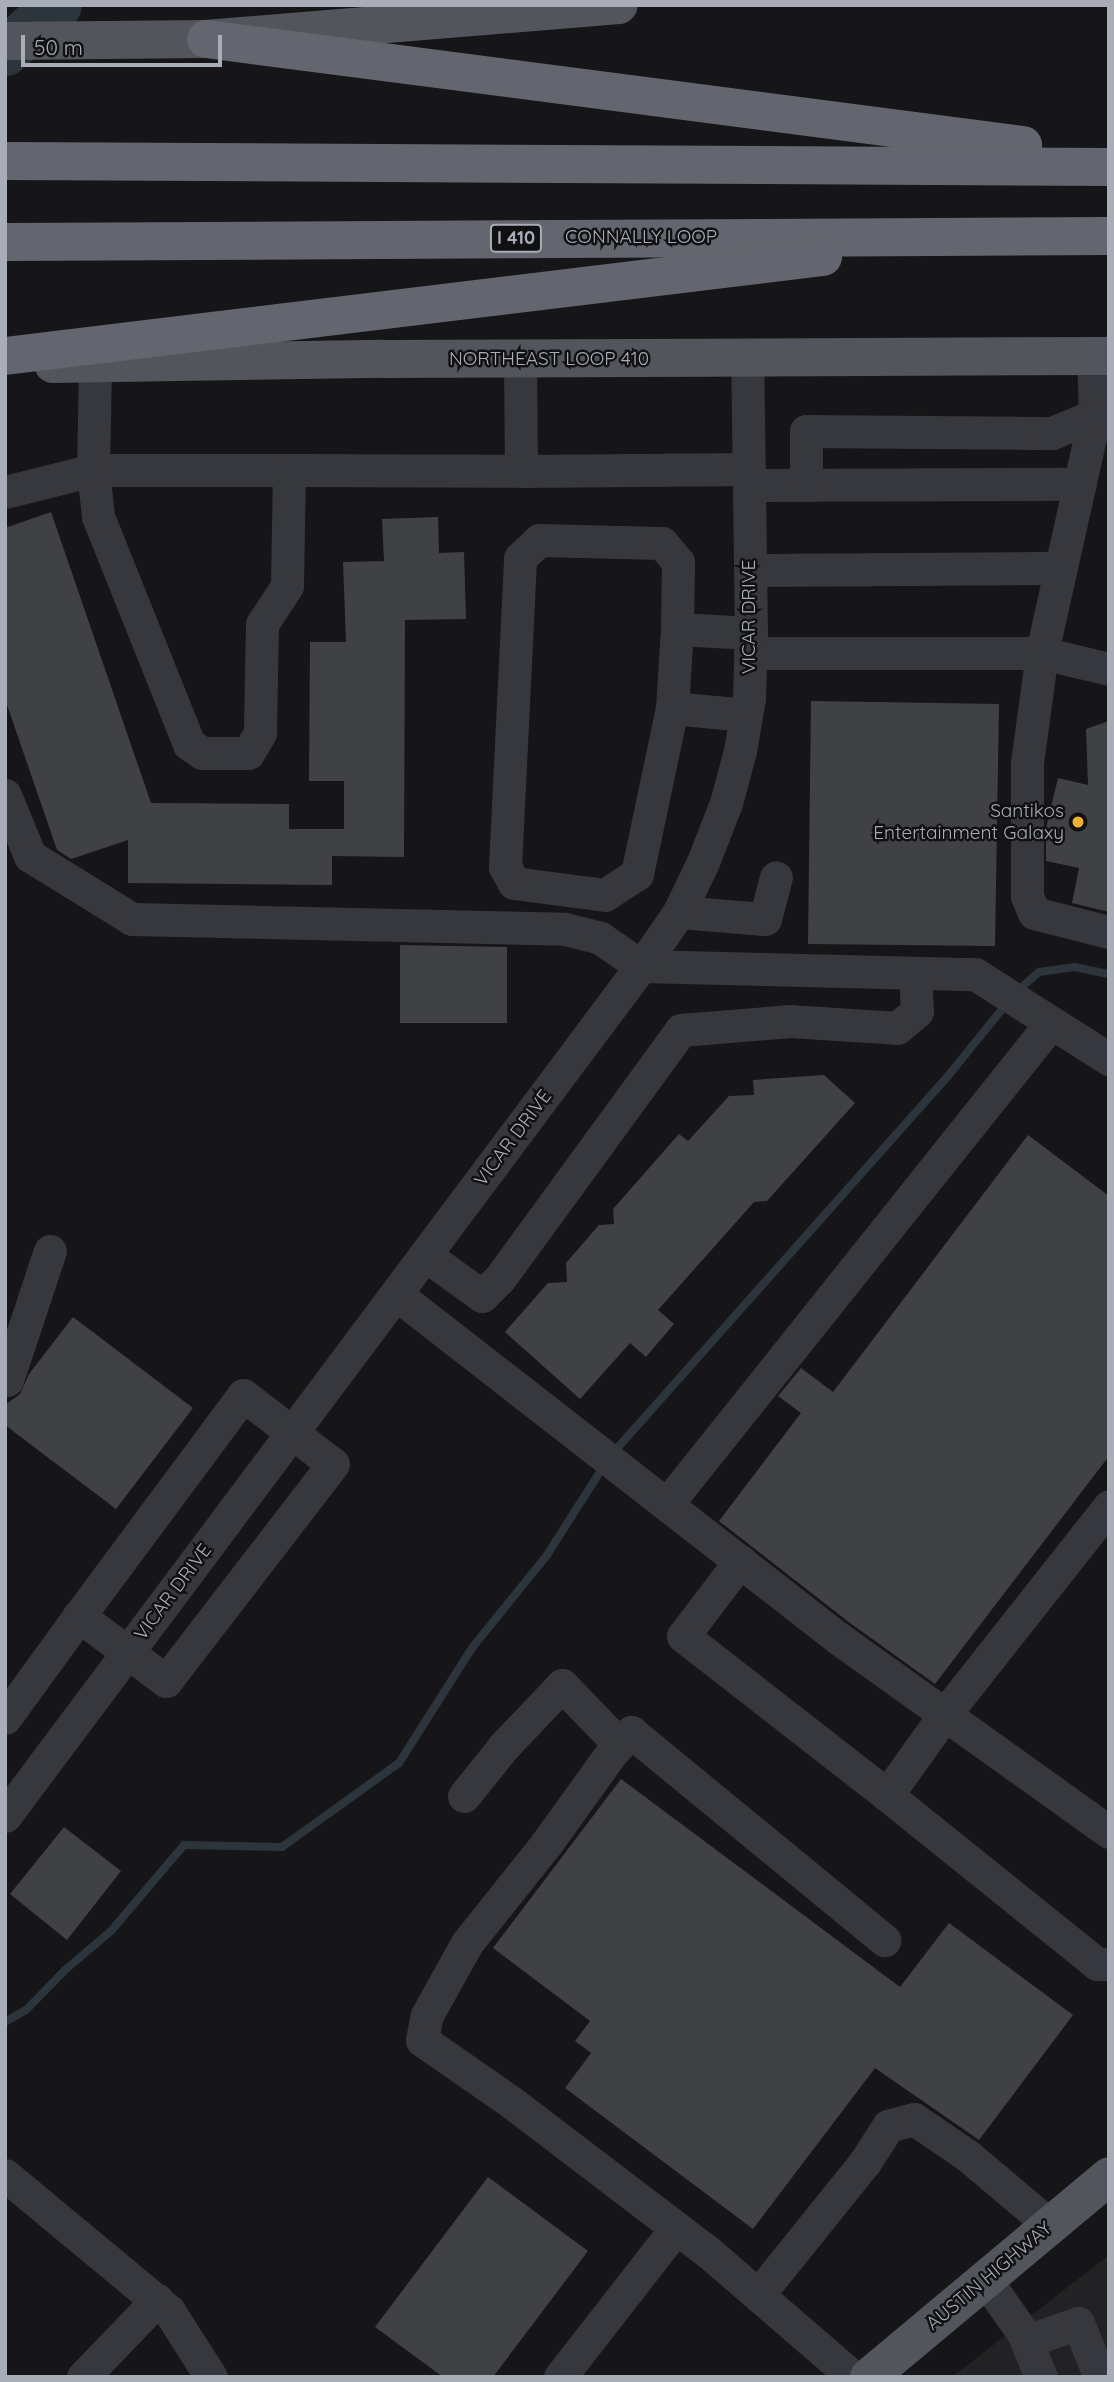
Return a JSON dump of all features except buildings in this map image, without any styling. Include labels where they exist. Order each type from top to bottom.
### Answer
[{"type":"highway","points":[[206,39],[841,124],[1109,156]]},
{"type":"highway","points":[[5,161],[1109,167]]},
{"type":"highway","points":[[5,355],[437,301],[1027,234]]},
{"type":"highway","name":"CONNALLY LOOP","points":[[5,242],[1027,234],[1109,236]]},
{"type":"main road","points":[[5,41],[206,39],[619,5]]},
{"type":"main road","name":"NORTHEAST LOOP 410","points":[[5,365],[1101,356]]},
{"type":"main road","name":"AUSTIN HIGHWAY","points":[[869,2377],[1109,2176]]},
{"type":"street","points":[[1101,356],[1102,415],[1080,484],[1042,653],[1027,763],[1027,896],[1034,913],[1109,932]]},
{"type":"street","points":[[520,359],[521,471]]},
{"type":"street","name":"VICAR DRIVE","points":[[5,1816],[679,912],[703,862],[726,803],[740,751],[746,715],[751,643],[747,359]]},
{"type":"street","points":[[95,363],[93,470],[99,516],[189,744],[202,753],[248,753],[260,733],[262,624],[287,586],[289,470]]},
{"type":"street","points":[[806,485],[806,431],[1052,433],[1102,415]]},
{"type":"street","points":[[5,492],[93,470],[521,471],[749,477],[806,485],[1080,484]]},
{"type":"street","points":[[538,540],[662,543],[678,562],[677,629],[672,708],[637,874],[604,895],[514,883],[505,867],[520,558],[538,540]]},
{"type":"street","points":[[750,569],[1061,568]]},
{"type":"street","points":[[677,629],[751,643],[1042,653],[1109,669]]},
{"type":"street","points":[[672,708],[746,715]]},
{"type":"street","points":[[5,795],[30,856],[132,919],[565,929],[600,938],[641,966],[975,974],[1109,1059]]},
{"type":"street","points":[[679,912],[765,919],[776,877]]},
{"type":"street","points":[[425,1255],[482,1296],[500,1278],[681,1030],[790,1021],[897,1028],[916,1011],[915,973]]},
{"type":"street","points":[[667,1504],[1040,1016]]},
{"type":"street","points":[[7,1380],[50,1251]]},
{"type":"street","points":[[396,1294],[838,1638],[1109,1832]]},
{"type":"street","points":[[5,1718],[79,1616],[243,1395],[333,1464],[166,1681],[79,1616]]},
{"type":"street","points":[[887,1795],[945,1714],[1106,1515]]},
{"type":"street","points":[[740,1561],[683,1636],[1097,1964],[1109,1964]]},
{"type":"street","points":[[464,1796],[504,1746],[562,1685],[619,1744]]},
{"type":"street","points":[[853,2377],[676,2228],[514,2104],[422,2040],[427,2015],[467,1943],[546,1844],[619,1744],[631,1732],[884,1940]]},
{"type":"street","points":[[758,2295],[865,2162],[888,2126],[914,2119],[968,2156],[1050,2225]]},
{"type":"street","points":[[5,2175],[158,2300],[169,2311],[211,2377]]},
{"type":"street","points":[[560,2377],[676,2228]]},
{"type":"street","points":[[985,2279],[1030,2363],[1078,2323],[1100,2377]]},
{"type":"street","points":[[83,2377],[158,2300]]},
{"type":"shaded area","points":[[1109,2255],[1109,2377],[952,2377]]},
{"type":"waterway","points":[[5,51],[57,5]]},
{"type":"waterway","points":[[1016,992],[1039,972],[1075,967],[1109,974]]},
{"type":"waterway","points":[[613,1453],[948,1076],[1008,1002]]},
{"type":"waterway","points":[[5,2022],[26,2010],[65,1970],[111,1931],[184,1845],[282,1847],[399,1763],[472,1648],[547,1555],[603,1467]]},
{"type":"place","name":"Santikos Entertainment Galaxy","points":[[1078,822]]}]
